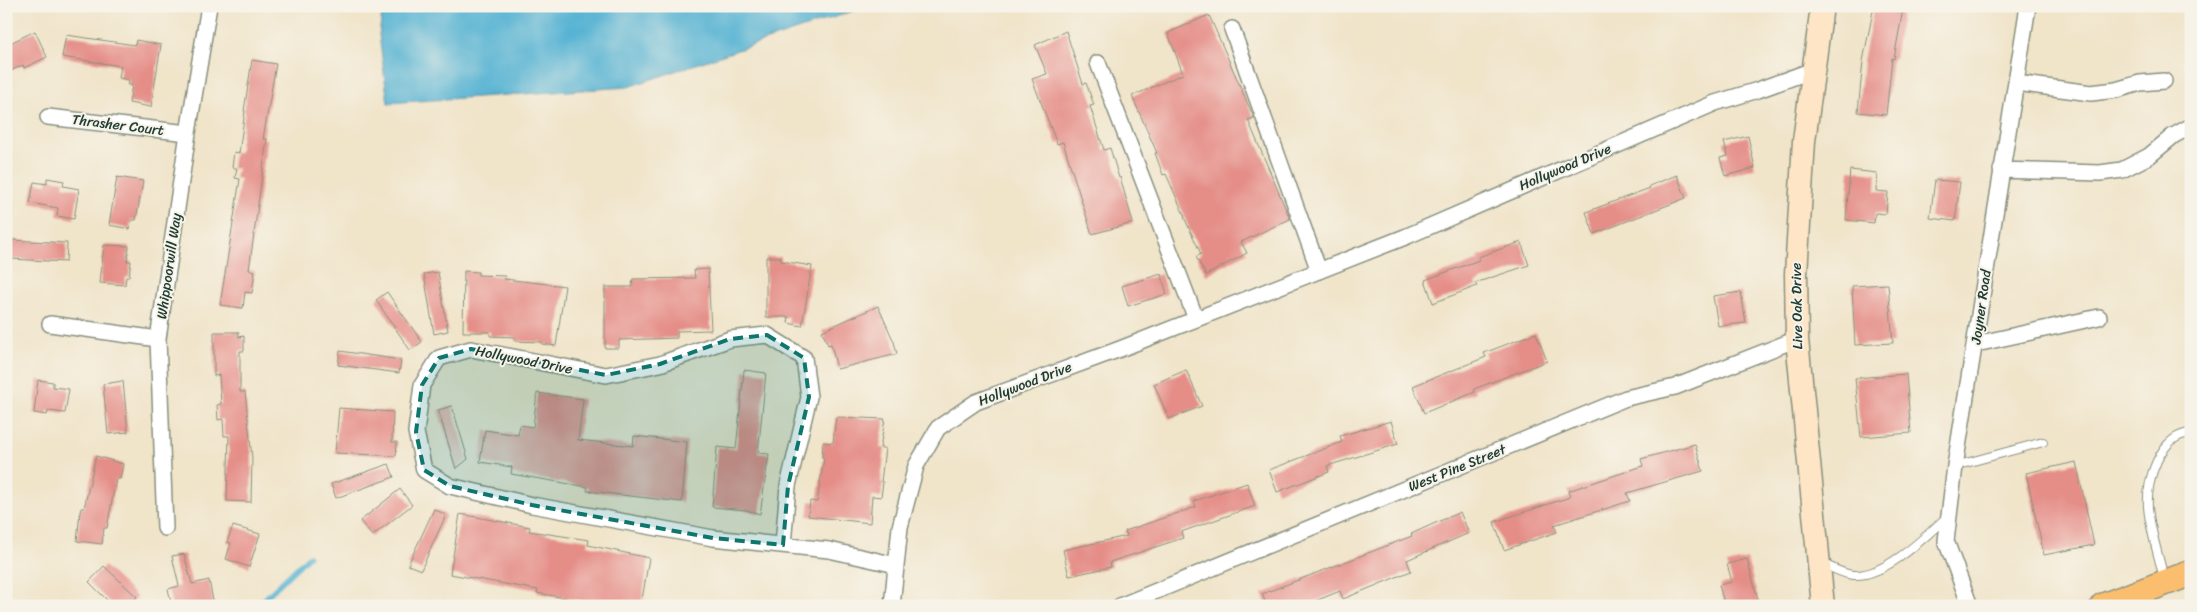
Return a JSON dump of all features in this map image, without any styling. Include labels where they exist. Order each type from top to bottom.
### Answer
[{"type":"main road","points":[[2102,606],[2191,573]]},
{"type":"street","name":"Whippoorwill Way","points":[[165,528],[158,339],[188,133],[209,6]]},
{"type":"street","name":"Live Oak Drive","points":[[1822,6],[1804,141],[1796,242],[1797,340],[1823,606]]},
{"type":"street","name":"Joyner Road","points":[[1970,606],[1946,541],[2001,170],[2028,6]]},
{"type":"street","points":[[1232,30],[1319,271]]},
{"type":"street","points":[[1098,63],[1196,320]]},
{"type":"street","name":"Hollywood Drive","points":[[892,606],[900,527],[916,466],[938,428],[976,402],[1196,320],[1405,237],[1715,103],[1813,70]]},
{"type":"street","points":[[2016,83],[2091,92],[2116,90],[2140,83],[2164,81]]},
{"type":"street","name":"Thrasher Court","points":[[48,116],[188,133]]},
{"type":"street","points":[[2001,170],[2100,173],[2122,170],[2149,156],[2173,136],[2191,126]]},
{"type":"street","points":[[1976,344],[2099,317]]},
{"type":"street","points":[[50,324],[158,339]]},
{"type":"street","name":"Hollywood Drive","points":[[784,545],[788,486],[809,397],[804,358],[767,335],[730,339],[660,364],[606,375],[471,349],[439,358],[422,385],[416,432],[424,470],[450,486],[532,505],[694,534],[784,545],[828,550],[896,565]]},
{"type":"street","name":"West Pine Street","points":[[1120,606],[1626,398],[1675,387],[1797,340]]},
{"type":"lane","points":[[2164,583],[2148,506],[2151,484],[2158,459],[2171,439],[2191,432]]},
{"type":"lane","points":[[1956,466],[2043,442]]},
{"type":"lane","points":[[1818,562],[1853,576],[1876,572],[1898,558],[1950,515]]},
{"type":"highlighted area","points":[[767,335],[804,358],[809,397],[788,486],[783,545],[713,538],[532,505],[450,486],[424,470],[416,432],[422,385],[439,358],[471,349],[606,375],[660,364],[730,339]]},
{"type":"water","points":[[383,6],[868,6],[628,87],[388,103],[379,35]]},
{"type":"building","points":[[1874,6],[1903,9],[1894,59],[1892,58],[1886,115],[1858,112],[1863,61]]},
{"type":"building","points":[[1209,15],[1254,118],[1248,120],[1290,219],[1241,242],[1247,253],[1206,275],[1196,257],[1201,254],[1166,174],[1163,175],[1155,153],[1157,153],[1132,96],[1183,74],[1168,33]]},
{"type":"building","points":[[35,31],[47,57],[24,68],[23,65],[6,73],[6,45]]},
{"type":"building","points":[[1066,31],[1083,84],[1086,83],[1094,105],[1090,106],[1104,150],[1110,148],[1133,223],[1092,234],[1063,142],[1057,144],[1032,79],[1047,74],[1035,45]]},
{"type":"building","points":[[66,35],[135,45],[136,40],[161,45],[151,107],[129,103],[132,85],[128,85],[129,80],[119,78],[121,66],[62,57]]},
{"type":"building","points":[[252,60],[276,64],[263,139],[267,139],[249,270],[255,271],[252,293],[245,292],[243,308],[220,305],[240,179],[235,178],[237,168],[232,168],[234,152],[239,153]]},
{"type":"building","points":[[1748,136],[1755,168],[1725,176],[1720,158],[1728,156],[1724,142]]},
{"type":"building","points":[[1850,170],[1877,173],[1876,191],[1888,192],[1886,214],[1875,213],[1874,223],[1846,220]]},
{"type":"building","points":[[1677,175],[1686,198],[1594,234],[1586,212],[1650,188],[1649,186]]},
{"type":"building","points":[[117,177],[143,181],[136,220],[131,220],[130,229],[109,225]]},
{"type":"building","points":[[47,178],[64,181],[63,186],[79,189],[74,219],[57,216],[58,208],[30,203],[34,182],[47,184]]},
{"type":"building","points":[[1935,180],[1960,182],[1955,221],[1930,218]]},
{"type":"building","points":[[12,240],[67,243],[66,262],[11,259]]},
{"type":"building","points":[[1521,242],[1529,265],[1475,283],[1477,286],[1433,303],[1425,280],[1479,260],[1478,257]]},
{"type":"building","points":[[104,245],[129,246],[127,261],[131,261],[129,277],[126,277],[125,285],[100,283]]},
{"type":"building","points":[[766,257],[781,257],[781,261],[812,266],[802,326],[788,323],[789,317],[766,317]]},
{"type":"building","points":[[708,269],[711,330],[677,331],[677,338],[619,340],[619,348],[605,348],[605,287],[632,287],[633,279],[695,278],[694,270]]},
{"type":"building","points":[[464,271],[478,272],[478,275],[505,276],[504,279],[565,286],[556,346],[542,344],[542,342],[515,341],[515,337],[490,336],[490,332],[463,332]]},
{"type":"building","points":[[438,272],[448,331],[434,334],[424,274]]},
{"type":"building","points":[[1161,274],[1167,294],[1128,306],[1122,286]]},
{"type":"building","points":[[1888,284],[1893,343],[1855,345],[1852,286]]},
{"type":"building","points":[[387,292],[422,342],[410,350],[376,300]]},
{"type":"building","points":[[1741,292],[1746,323],[1718,326],[1713,296]]},
{"type":"building","points":[[878,306],[894,342],[897,354],[837,369],[831,344],[828,345],[822,331]]},
{"type":"building","points":[[214,332],[239,332],[238,337],[244,336],[244,351],[240,351],[240,392],[245,392],[252,458],[251,502],[227,501],[229,436],[224,436],[223,419],[218,420],[217,405],[221,404],[219,375],[214,376]]},
{"type":"building","points":[[1536,333],[1547,361],[1474,389],[1475,392],[1424,413],[1413,386],[1486,357],[1484,353]]},
{"type":"building","points":[[340,351],[401,360],[399,373],[338,365]]},
{"type":"building","points":[[744,370],[766,373],[758,453],[769,454],[760,514],[746,510],[712,507],[717,447],[736,449]]},
{"type":"building","points":[[1186,370],[1202,406],[1169,419],[1154,384]]},
{"type":"building","points":[[1906,374],[1911,433],[1861,437],[1855,378]]},
{"type":"building","points":[[38,380],[53,382],[53,387],[69,389],[65,413],[48,411],[47,415],[34,413]]},
{"type":"building","points":[[123,381],[128,432],[108,434],[103,384]]},
{"type":"building","points":[[537,393],[583,399],[578,440],[633,446],[634,436],[687,442],[682,502],[587,491],[588,487],[511,474],[512,467],[480,462],[485,430],[518,435],[520,425],[533,427]]},
{"type":"building","points":[[452,406],[468,459],[456,469],[438,410]]},
{"type":"building","points":[[339,408],[393,412],[392,442],[397,442],[396,456],[335,453]]},
{"type":"building","points":[[836,417],[885,419],[880,448],[885,448],[881,497],[872,496],[870,523],[808,516],[810,501],[817,502],[824,458],[822,457],[823,442],[833,443]]},
{"type":"building","points":[[1391,421],[1398,444],[1327,466],[1329,472],[1277,492],[1269,470],[1342,442],[1340,436]]},
{"type":"building","points":[[1695,444],[1703,471],[1627,493],[1630,501],[1554,525],[1557,532],[1504,550],[1494,522],[1570,497],[1568,491],[1643,466],[1641,459]]},
{"type":"building","points":[[96,456],[123,464],[120,479],[116,479],[107,528],[104,528],[102,544],[77,541],[80,512],[81,508],[84,508]]},
{"type":"building","points":[[2076,462],[2094,545],[2044,555],[2026,473]]},
{"type":"building","points":[[389,464],[394,477],[336,498],[331,484]]},
{"type":"building","points":[[1247,483],[1255,506],[1181,532],[1183,538],[1110,562],[1111,567],[1069,576],[1063,550],[1127,536],[1125,531],[1196,507],[1194,501]]},
{"type":"building","points":[[400,489],[412,505],[372,536],[360,521]]},
{"type":"building","points":[[434,509],[446,515],[421,570],[408,565]]},
{"type":"building","points":[[1460,512],[1469,533],[1407,560],[1411,571],[1343,599],[1340,591],[1303,606],[1267,606],[1262,594],[1412,536],[1411,534]]},
{"type":"building","points":[[460,514],[530,527],[529,531],[589,540],[588,545],[649,558],[641,606],[594,606],[594,603],[537,593],[538,590],[450,574]]},
{"type":"building","points":[[233,526],[260,534],[249,567],[226,559],[231,543],[227,542]]},
{"type":"building","points":[[184,554],[192,584],[209,580],[214,606],[172,606],[168,589],[179,586],[172,556]]},
{"type":"building","points":[[1747,559],[1760,606],[1725,606],[1719,585],[1732,582],[1727,564]]},
{"type":"building","points":[[104,566],[137,597],[129,606],[113,606],[89,582]]},
{"type":"waterway","points":[[257,606],[309,556]]}]
